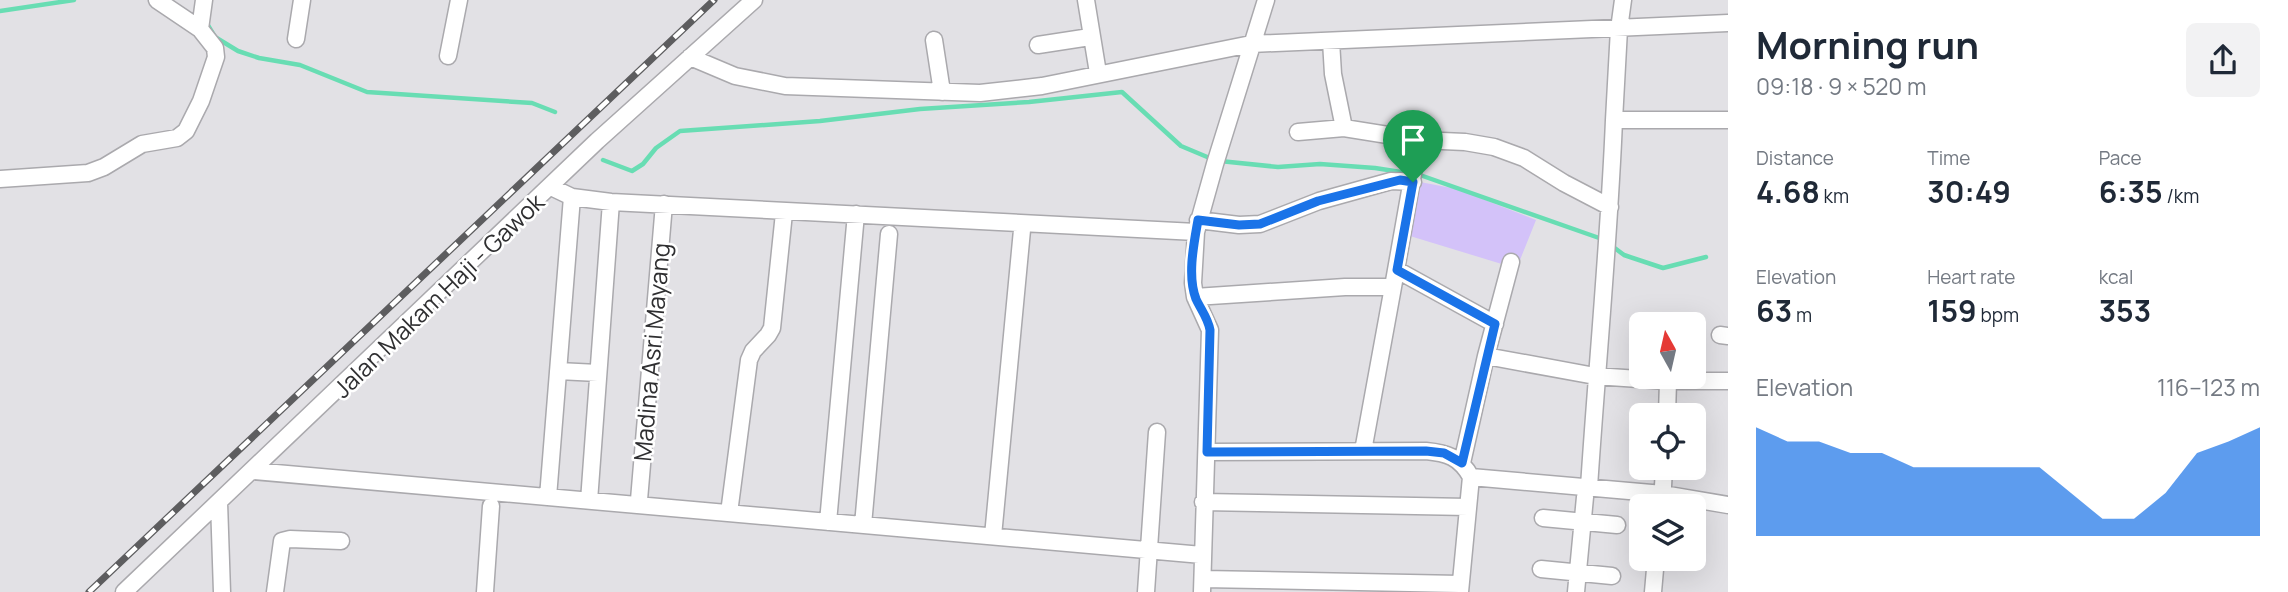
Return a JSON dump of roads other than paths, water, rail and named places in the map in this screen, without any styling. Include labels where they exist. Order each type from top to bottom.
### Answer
[{"type":"street","points":[[0,161],[0,180],[88,173],[104,167],[142,144],[167,141],[186,131],[201,101],[216,57],[214,44],[201,24],[156,0]]},
{"type":"street","points":[[201,24],[204,0]]},
{"type":"street","points":[[296,39],[302,0]]},
{"type":"street","points":[[448,56],[459,0]]},
{"type":"street","name":"Jalan Makam Haji - Gawok","points":[[124,592],[597,141],[754,0]]},
{"type":"street","points":[[1086,0],[1098,73]]},
{"type":"street","points":[[1266,0],[1197,226],[1193,264],[1195,297],[1210,330],[1203,502],[1203,585],[1460,588],[1468,507],[1466,470],[1486,356],[1511,262]]},
{"type":"street","points":[[1576,592],[1608,246],[1619,29],[1623,0]]},
{"type":"street","points":[[690,57],[735,76],[785,86],[942,92],[1011,91],[1251,44],[1728,23]]},
{"type":"street","points":[[1038,45],[1090,37]]},
{"type":"street","points":[[934,40],[942,92]]},
{"type":"street","points":[[1331,41],[1333,74],[1344,128]]},
{"type":"street","points":[[1614,120],[1728,120]]},
{"type":"street","points":[[1298,132],[1344,128],[1419,140],[1479,144],[1524,158],[1610,207]]},
{"type":"street","points":[[1363,452],[1419,140]]},
{"type":"street","points":[[551,187],[572,197],[611,202],[856,215],[1197,226],[1260,224],[1318,201],[1413,177]]},
{"type":"street","points":[[548,497],[572,197]]},
{"type":"street","points":[[589,501],[611,202]]},
{"type":"street","name":"Madina Asri Mayang","points":[[639,500],[664,204]]},
{"type":"street","points":[[729,513],[749,360],[753,351],[768,335],[774,318],[784,214]]},
{"type":"street","points":[[828,522],[856,215]]},
{"type":"street","points":[[993,536],[1022,230]]},
{"type":"street","points":[[863,525],[889,234]]},
{"type":"street","points":[[1397,270],[1495,324]]},
{"type":"street","points":[[1195,297],[1393,287]]},
{"type":"street","points":[[1486,356],[1595,376],[1629,378]]},
{"type":"street","points":[[558,371],[598,373]]},
{"type":"street","points":[[1706,381],[1728,381]]},
{"type":"street","points":[[1146,592],[1157,432]]},
{"type":"street","points":[[1207,452],[1444,453],[1466,470],[1587,492],[1629,496]]},
{"type":"street","points":[[253,471],[1202,555]]},
{"type":"street","points":[[219,502],[222,592]]},
{"type":"street","points":[[1203,502],[1468,507]]},
{"type":"street","points":[[1706,503],[1728,505]]},
{"type":"street","points":[[485,592],[491,506]]},
{"type":"street","points":[[1543,518],[1617,525]]},
{"type":"street","points":[[275,592],[282,541],[341,541]]},
{"type":"street","points":[[1541,569],[1612,576]]},
{"type":"street","points":[[1653,592],[1655,571]]},
{"type":"waterway","points":[[0,11],[74,0]]},
{"type":"waterway","points":[[206,22],[215,37],[238,51],[259,58],[300,65],[367,92],[532,103],[555,112]]},
{"type":"waterway","points":[[603,160],[632,171],[643,164],[656,148],[680,131],[820,121],[920,109],[1029,102],[1122,92],[1181,146],[1212,159]]},
{"type":"waterway","points":[[1220,161],[1278,167],[1320,164],[1420,175],[1602,239]]},
{"type":"waterway","points":[[1612,246],[1624,255],[1663,268],[1706,257]]},
{"type":"railway","points":[[89,592],[714,0]]}]
